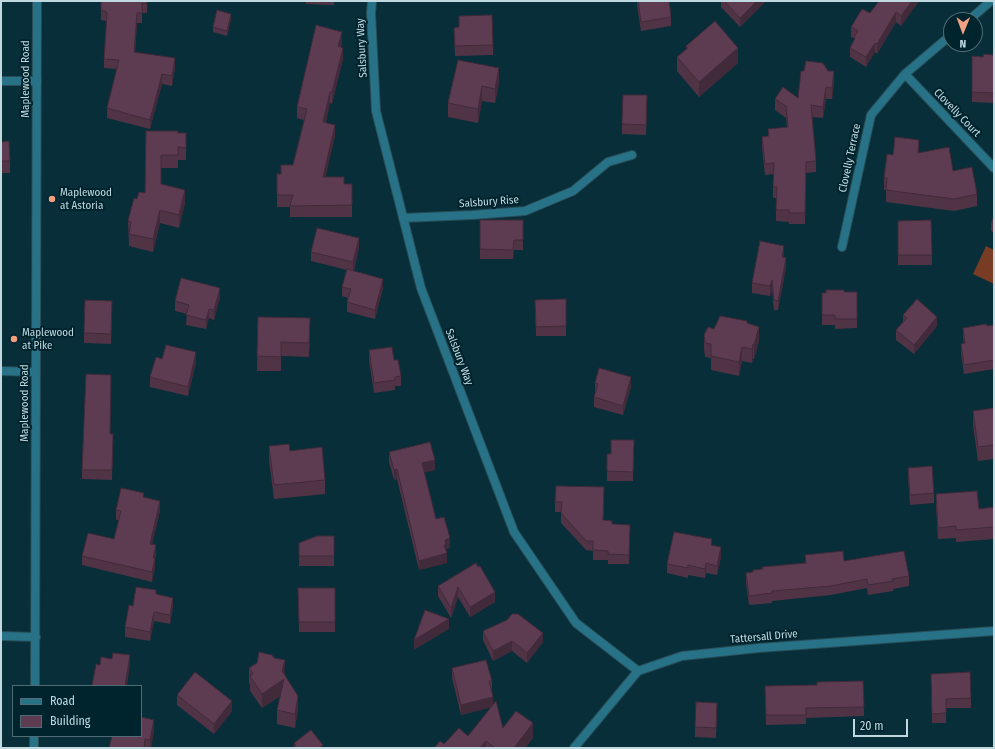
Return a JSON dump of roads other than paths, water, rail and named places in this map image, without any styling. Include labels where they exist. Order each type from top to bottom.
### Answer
[{"type":"street","name":"Maplewood Road","points":[[35,685],[37,1]]},
{"type":"street","name":"Salsbury Way","points":[[372,1],[371,13],[376,111],[422,288],[514,532],[576,623],[638,671]]},
{"type":"street","points":[[978,12],[991,1]]},
{"type":"street","name":"Clovelly Terrace","points":[[842,247],[871,115],[905,74],[943,42]]},
{"type":"street","name":"Clovelly Court","points":[[905,74],[994,168]]},
{"type":"street","points":[[1,81],[37,81]]},
{"type":"street","name":"Salsbury Rise","points":[[404,218],[525,211],[573,191],[608,162],[632,155]]},
{"type":"street","points":[[1,371],[36,372]]},
{"type":"street","name":"Tattersall Drive","points":[[638,671],[682,656],[759,648],[994,631]]},
{"type":"street","points":[[1,636],[36,636]]},
{"type":"street","points":[[574,748],[638,671]]},
{"type":"street","points":[[34,737],[34,748]]},
{"type":"place","name":"Maplewood at Astoria","points":[[52,199]]},
{"type":"place","name":"Maplewood at Pike","points":[[14,339]]}]
